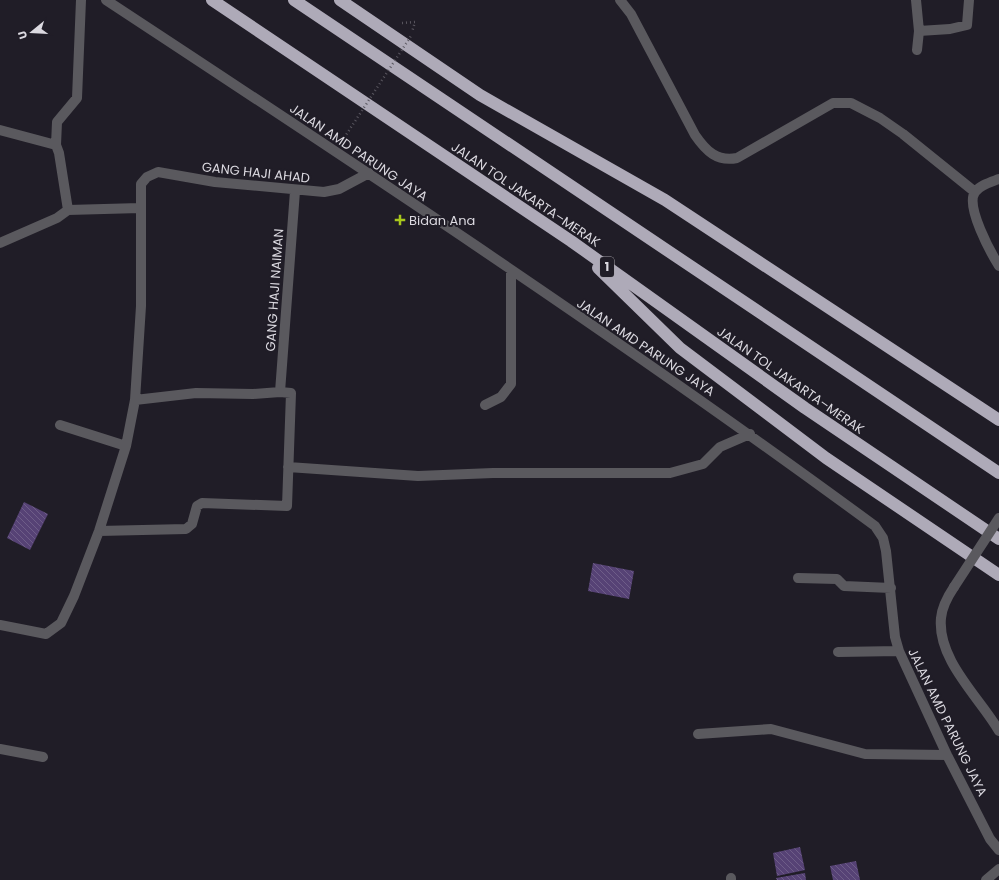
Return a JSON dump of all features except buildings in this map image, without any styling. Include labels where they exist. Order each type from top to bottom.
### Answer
[{"type":"highway","name":"JALAN TOL JAKARTA–MERAK","points":[[212,0],[571,241],[805,408],[999,539]]},
{"type":"highway","points":[[294,0],[999,473]]},
{"type":"highway","points":[[340,0],[480,95],[665,200],[999,420]]},
{"type":"highway","points":[[571,241],[680,348],[826,458],[999,576]]},
{"type":"highway","points":[[943,501],[999,548]]},
{"type":"street","points":[[68,210],[59,152],[56,145],[57,122],[78,98],[81,0]]},
{"type":"street","name":"JALAN AMD PARUNG JAYA","points":[[106,0],[369,173],[511,270],[750,434],[875,526],[885,544],[891,588],[895,637],[899,651],[947,755],[990,839],[999,850]]},
{"type":"street","points":[[620,0],[631,14],[695,135],[703,146],[719,158],[728,160],[737,158],[829,105],[842,102],[851,103],[860,106],[903,134],[975,192]]},
{"type":"street","points":[[916,0],[919,31],[917,50]]},
{"type":"street","points":[[919,31],[950,29],[967,25],[969,0]]},
{"type":"street","points":[[0,130],[56,145]]},
{"type":"street","name":"GANG HAJI AHAD","points":[[140,208],[141,184],[147,177],[158,172],[215,182],[295,191],[324,192],[332,191],[353,183],[369,173]]},
{"type":"street","points":[[999,180],[982,186],[975,192],[973,203],[980,228],[999,266]]},
{"type":"street","name":"GANG HAJI NAIMAN","points":[[280,392],[295,191]]},
{"type":"street","points":[[0,243],[57,218],[68,210],[140,208],[141,306],[135,400],[126,446],[99,531],[61,622],[46,634],[0,625]]},
{"type":"street","points":[[485,405],[501,397],[511,384],[511,270]]},
{"type":"street","points":[[99,531],[186,529],[192,524],[197,506],[202,503],[287,506],[291,394],[280,392],[252,394],[196,394],[135,400]]},
{"type":"street","points":[[60,425],[126,446]]},
{"type":"street","points":[[288,467],[418,476],[493,473],[670,473],[703,464],[720,447],[750,434]]},
{"type":"street","points":[[999,518],[945,602],[941,618],[943,637],[959,674],[999,731]]},
{"type":"street","points":[[798,578],[837,579],[844,586],[891,588]]},
{"type":"street","points":[[838,652],[899,651]]},
{"type":"street","points":[[698,734],[771,729],[865,754],[947,755]]},
{"type":"street","points":[[0,749],[43,757]]},
{"type":"street","points":[[986,880],[999,869]]},
{"type":"path","points":[[342,141],[411,36]]},
{"type":"place","name":"Bidan Ana","points":[[400,220]]}]
